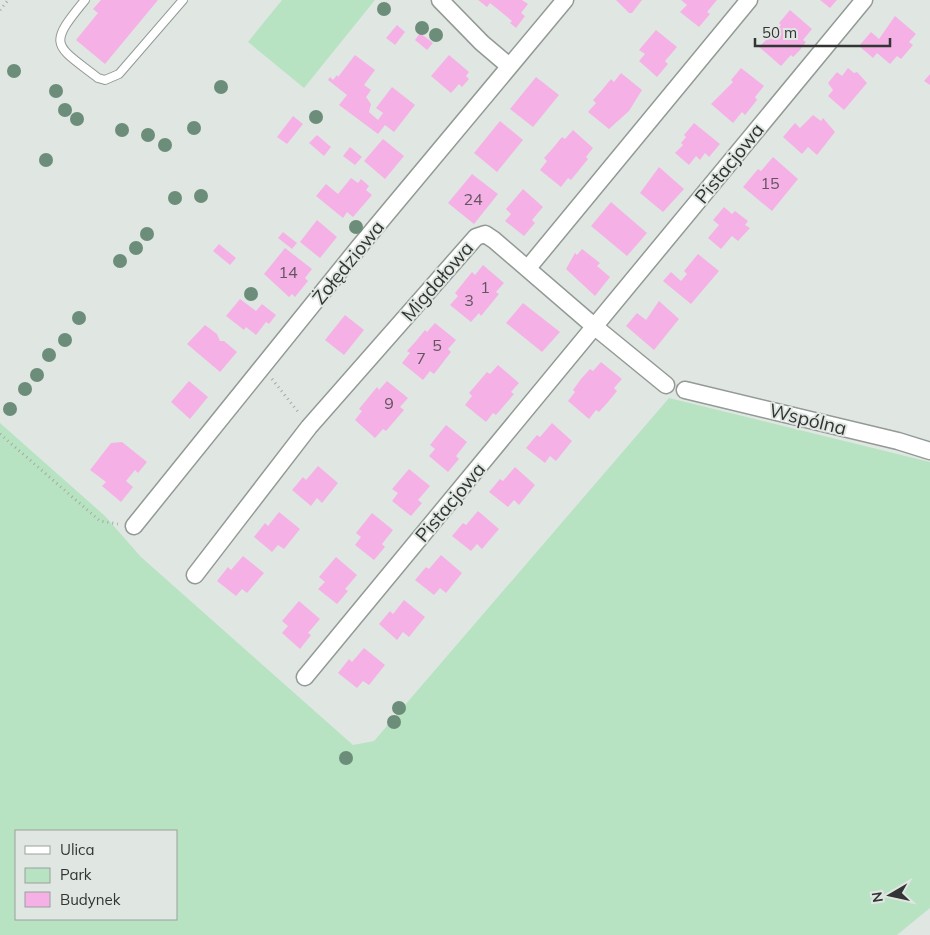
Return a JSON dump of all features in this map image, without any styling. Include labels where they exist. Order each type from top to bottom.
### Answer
[{"type":"street","points":[[440,0],[482,43],[509,66]]},
{"type":"street","name":"Żołędziowa","points":[[134,526],[263,366],[565,0]]},
{"type":"street","points":[[666,385],[595,328],[528,268],[749,0]]},
{"type":"street","name":"Pistacjowa","points":[[305,677],[864,0]]},
{"type":"street","name":"Migdałowa","points":[[195,575],[310,427],[476,237],[486,234],[528,268]]},
{"type":"street","name":"Wspólna","points":[[685,390],[898,441],[930,451]]},
{"type":"lane","points":[[85,0],[63,26],[60,44],[64,52],[98,78],[105,80],[119,74],[182,0]]},
{"type":"path","points":[[0,10],[8,0]]},
{"type":"path","points":[[263,366],[310,427]]},
{"type":"path","points":[[0,434],[100,521],[134,526]]},
{"type":"green space","points":[[282,0],[375,0],[304,88],[248,42]]},
{"type":"green space","points":[[669,398],[930,462],[930,908],[897,935],[0,935],[0,423],[105,516],[141,557],[353,745],[374,741]]},
{"type":"building","points":[[101,0],[158,0],[105,64],[76,40],[98,13],[93,9]]},
{"type":"building","points":[[478,0],[522,0],[528,4],[521,13],[525,16],[516,28],[510,23],[512,21],[490,3],[487,7]]},
{"type":"building","points":[[616,0],[642,0],[632,13],[629,13]]},
{"type":"building","points":[[681,0],[717,0],[707,12],[710,14],[699,27],[680,12],[687,5]]},
{"type":"building","points":[[820,0],[837,0],[830,8]]},
{"type":"building","points":[[790,10],[812,29],[803,40],[806,42],[800,50],[793,57],[791,55],[781,66],[759,47],[781,25],[779,23]]},
{"type":"building","points":[[895,16],[916,34],[909,42],[913,45],[901,59],[897,56],[890,64],[877,53],[873,58],[859,46],[871,32],[879,39]]},
{"type":"building","points":[[397,25],[405,32],[395,45],[386,38]]},
{"type":"building","points":[[656,30],[677,47],[665,61],[668,64],[657,77],[639,61],[645,54],[639,50]]},
{"type":"building","points":[[420,33],[433,43],[427,50],[415,40]]},
{"type":"building","points":[[355,55],[375,70],[364,85],[371,90],[366,97],[371,104],[369,112],[378,120],[383,113],[376,108],[392,87],[415,105],[394,132],[385,125],[378,134],[339,105],[347,95],[328,80],[330,77],[333,80],[337,75],[338,77]]},
{"type":"building","points":[[449,55],[469,72],[466,76],[469,79],[462,87],[459,84],[451,93],[431,76]]},
{"type":"building","points":[[741,68],[764,86],[755,97],[757,100],[745,115],[742,112],[733,123],[711,104],[733,82],[731,80]]},
{"type":"building","points":[[848,68],[854,73],[857,72],[867,83],[844,110],[828,96],[833,90],[828,83],[837,72],[842,76]]},
{"type":"building","points":[[621,73],[642,90],[629,111],[609,129],[588,112],[596,103],[593,100],[611,79],[614,82]]},
{"type":"building","points":[[930,74],[930,85],[924,81]]},
{"type":"building","points":[[536,77],[559,95],[533,127],[510,109]]},
{"type":"building","points":[[813,115],[821,121],[823,118],[835,132],[817,155],[808,147],[802,154],[783,137],[795,123],[800,128]]},
{"type":"building","points":[[293,116],[303,124],[287,144],[277,137]]},
{"type":"building","points":[[500,121],[523,140],[497,172],[474,153]]},
{"type":"building","points":[[694,123],[720,144],[709,157],[705,153],[700,160],[696,156],[689,165],[675,153],[683,145],[681,143],[686,137],[684,135]]},
{"type":"building","points":[[573,130],[593,148],[586,157],[588,159],[571,180],[568,178],[561,187],[540,170],[547,161],[544,158],[562,137],[565,139]]},
{"type":"building","points":[[317,135],[331,147],[324,156],[309,143]]},
{"type":"building","points":[[383,139],[404,156],[385,179],[364,161]]},
{"type":"building","points":[[350,147],[362,157],[355,165],[343,156]]},
{"type":"building","points":[[773,157],[798,179],[772,211],[743,187],[758,169],[761,171]]},
{"type":"building","points":[[659,167],[684,189],[663,212],[640,193]]},
{"type":"building","points":[[472,174],[498,194],[474,224],[448,203]]},
{"type":"building","points":[[351,178],[358,183],[361,179],[369,186],[366,190],[372,195],[353,217],[347,212],[343,218],[316,196],[326,184],[338,194]]},
{"type":"building","points":[[523,189],[543,207],[532,220],[535,223],[524,236],[505,221],[511,214],[506,209]]},
{"type":"building","points":[[611,202],[647,233],[627,256],[591,226]]},
{"type":"building","points":[[724,207],[732,214],[735,211],[748,221],[745,225],[750,228],[738,241],[732,236],[721,249],[708,238],[719,225],[713,220]]},
{"type":"building","points":[[317,220],[337,237],[320,258],[300,242]]},
{"type":"building","points":[[283,232],[297,243],[292,249],[278,238]]},
{"type":"building","points":[[219,244],[236,258],[230,265],[213,251]]},
{"type":"building","points":[[285,248],[312,269],[305,278],[308,281],[295,297],[292,294],[289,297],[264,274]]},
{"type":"building","points":[[582,249],[600,263],[597,266],[610,277],[595,296],[566,269],[575,253],[577,255]]},
{"type":"building","points":[[698,254],[719,271],[691,304],[663,281],[671,272],[681,281],[687,274],[684,271]]},
{"type":"building","points":[[483,265],[504,283],[496,292],[499,294],[481,316],[479,313],[471,322],[450,305],[458,296],[455,293],[472,272],[475,275]]},
{"type":"building","points":[[240,299],[256,311],[262,304],[276,315],[269,324],[266,322],[256,335],[246,327],[244,330],[226,316]]},
{"type":"building","points":[[659,301],[679,319],[654,350],[626,326],[637,313],[646,320]]},
{"type":"building","points":[[523,303],[560,332],[542,352],[506,323]]},
{"type":"building","points":[[345,315],[364,330],[344,355],[325,340]]},
{"type":"building","points":[[435,323],[456,340],[448,349],[451,352],[434,374],[430,371],[423,380],[402,363],[410,353],[407,351],[425,330],[427,332]]},
{"type":"building","points":[[205,325],[217,334],[220,341],[224,341],[237,352],[220,372],[187,344]]},
{"type":"building","points":[[601,362],[622,379],[614,388],[617,391],[608,402],[599,412],[596,410],[589,419],[568,401],[581,379],[590,369],[593,371]]},
{"type":"building","points":[[498,365],[519,383],[511,392],[514,394],[496,415],[493,413],[486,422],[465,405],[472,396],[469,393],[487,372],[490,374]]},
{"type":"building","points":[[189,381],[208,397],[190,419],[171,402]]},
{"type":"building","points":[[387,381],[408,398],[400,407],[404,410],[386,431],[383,429],[375,438],[355,420],[362,411],[359,409],[377,387],[379,390]]},
{"type":"building","points":[[552,423],[572,441],[556,461],[550,456],[545,463],[526,448],[537,435],[540,437]]},
{"type":"building","points":[[446,425],[467,442],[456,456],[459,459],[448,472],[429,456],[435,449],[430,445]]},
{"type":"building","points":[[122,442],[147,462],[138,473],[135,470],[126,481],[133,487],[121,502],[102,486],[106,482],[90,470],[111,443]]},
{"type":"building","points":[[318,466],[338,483],[322,503],[317,498],[311,506],[292,490],[303,477],[306,480]]},
{"type":"building","points":[[515,467],[535,485],[519,505],[514,500],[508,507],[489,492],[500,479],[503,481]]},
{"type":"building","points":[[409,469],[430,486],[418,500],[422,503],[411,516],[392,501],[398,493],[392,489]]},
{"type":"building","points":[[478,511],[499,529],[482,549],[477,544],[471,551],[452,536],[463,523],[466,525]]},
{"type":"building","points":[[279,512],[300,529],[284,549],[278,545],[272,552],[254,537],[265,523],[268,526]]},
{"type":"building","points":[[372,513],[393,530],[382,544],[385,547],[374,560],[355,545],[361,537],[356,533]]},
{"type":"building","points":[[441,555],[462,573],[446,593],[440,588],[434,595],[415,580],[426,567],[429,569]]},
{"type":"building","points":[[243,556],[264,573],[247,593],[242,589],[236,596],[217,581],[228,567],[231,570]]},
{"type":"building","points":[[336,557],[357,575],[345,589],[348,591],[337,604],[318,589],[325,582],[319,577]]},
{"type":"building","points":[[404,600],[425,617],[409,637],[403,632],[397,640],[379,624],[390,611],[393,614]]},
{"type":"building","points":[[299,601],[320,619],[308,633],[311,635],[300,649],[282,633],[288,626],[282,621]]},
{"type":"building","points":[[364,648],[385,665],[369,685],[363,681],[357,688],[338,673],[349,659],[352,662]]}]
